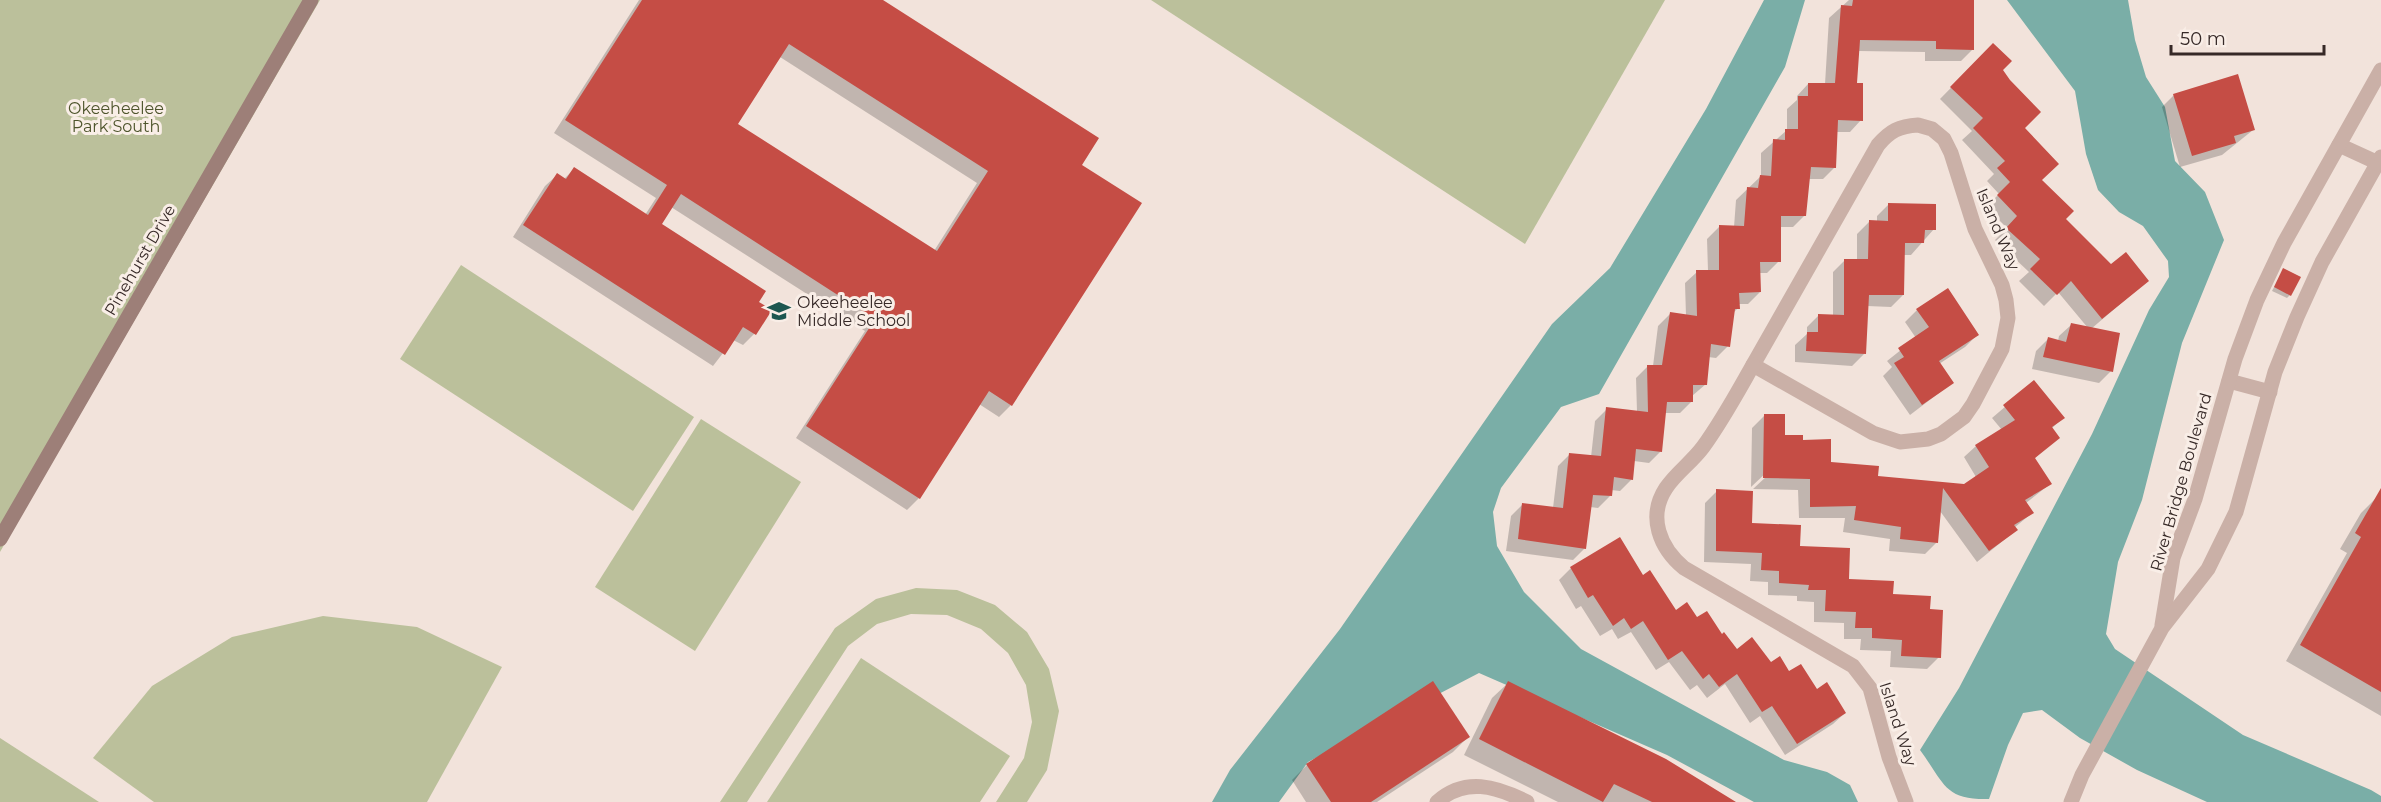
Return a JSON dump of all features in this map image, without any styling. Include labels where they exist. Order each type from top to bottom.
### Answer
[{"type":"street","name":"Pinehurst Drive","points":[[0,539],[311,0]]},
{"type":"street","name":"River Bridge Boulevard","points":[[2162,628],[2173,558],[2195,499],[2229,381],[2257,300],[2284,243],[2381,70]]},
{"type":"street","name":"Island Way","points":[[1753,365],[1887,439],[1900,442],[1928,439],[1953,426],[1964,417],[2002,349],[2008,318],[2002,285],[1975,229],[1951,153],[1944,139],[1932,129],[1918,125],[1902,126],[1888,133],[1878,145],[1715,431],[1667,487],[1660,499],[1657,527],[1664,546],[1684,568],[1853,666],[1870,688],[1889,757],[1906,802]]},
{"type":"street","name":"River Bridge Boulevard","points":[[2071,802],[2082,776],[2162,628],[2208,569],[2236,512],[2270,392],[2297,317],[2313,282],[2379,160],[2338,145]]},
{"type":"street","name":"River Bridge Boulevard","points":[[2229,381],[2270,392]]},
{"type":"street","name":"River Bridge Boulevard","points":[[2060,802],[2082,776]]},
{"type":"street","points":[[1437,802],[1460,787],[1475,785],[1490,787],[1527,802]]},
{"type":"green space","name":"Okeeheelee Park South","points":[[0,0],[320,0],[0,552]]},
{"type":"green space","points":[[1151,0],[1665,0],[1525,244]]},
{"type":"green space","points":[[461,265],[694,417],[633,511],[400,359]]},
{"type":"green space","points":[[701,419],[801,482],[695,651],[595,587]]},
{"type":"green space","points":[[916,588],[957,590],[995,605],[1027,632],[1049,669],[1059,711],[1047,770],[1027,802],[996,802],[1024,758],[1032,722],[1026,685],[1008,653],[981,629],[947,615],[911,614],[877,624],[848,646],[747,802],[720,802],[835,628],[876,599]]},
{"type":"green space","points":[[323,616],[417,627],[502,667],[427,802],[154,802],[93,758],[152,686],[232,637]]},
{"type":"green space","points":[[861,658],[1010,756],[980,802],[767,802]]},
{"type":"green space","points":[[0,738],[99,802],[0,802]]},
{"type":"water","points":[[1764,0],[1805,0],[1785,67],[1599,394],[1561,407],[1501,488],[1493,512],[1497,546],[1524,592],[1581,649],[1784,760],[1827,772],[1850,785],[1858,802],[1754,802],[1667,755],[1479,673],[1308,762],[1279,802],[1212,802],[1230,770],[1340,629],[1552,324],[1610,268],[1706,109]]},
{"type":"water","points":[[2007,0],[2128,0],[2135,40],[2146,77],[2165,107],[2175,161],[2205,192],[2224,240],[2182,343],[2142,500],[2118,562],[2106,634],[2115,649],[2243,735],[2371,790],[2381,796],[2381,802],[2207,802],[2137,770],[2080,738],[2042,710],[2023,713],[2008,745],[1989,799],[1974,799],[1954,793],[1941,781],[1920,750],[1959,688],[2092,434],[2149,310],[2169,277],[2168,261],[2143,226],[2119,212],[2098,190],[2086,154],[2075,91]]},
{"type":"building","points":[[642,0],[883,0],[1099,138],[1082,165],[1142,203],[1012,406],[989,391],[920,499],[806,426],[875,319],[681,194],[662,224],[766,291],[759,302],[772,310],[756,335],[743,327],[725,355],[523,225],[557,173],[566,179],[574,167],[648,215],[667,185],[565,120]],"holes":[[[789,44],[988,171],[937,251],[738,124]]]},
{"type":"building","points":[[1853,0],[1974,0],[1974,50],[1936,49],[1936,41],[1860,40],[1857,83],[1863,83],[1863,121],[1838,120],[1836,168],[1811,167],[1806,216],[1781,216],[1781,262],[1760,262],[1761,292],[1739,293],[1740,309],[1735,309],[1730,347],[1711,344],[1707,385],[1693,385],[1693,402],[1667,402],[1662,452],[1636,449],[1633,480],[1614,477],[1612,496],[1593,495],[1586,549],[1518,539],[1522,503],[1563,508],[1569,453],[1601,456],[1606,407],[1648,412],[1647,365],[1662,365],[1670,312],[1697,316],[1696,270],[1719,270],[1719,225],[1744,226],[1747,187],[1758,188],[1760,175],[1771,176],[1773,139],[1785,140],[1785,129],[1798,129],[1798,96],[1808,96],[1808,83],[1835,83],[1841,5],[1852,6]]},
{"type":"building","points":[[1993,43],[2012,61],[2003,70],[2041,112],[2025,128],[2059,164],[2042,180],[2074,211],[2066,219],[2111,264],[2126,252],[2149,281],[2102,319],[2071,281],[2057,295],[2030,269],[2040,259],[2006,228],[2017,216],[1997,195],[2010,182],[1997,168],[2005,161],[1973,128],[1983,118],[1950,87]]},
{"type":"building","points":[[2238,74],[2255,130],[2234,136],[2236,143],[2192,156],[2173,94]]},
{"type":"building","points":[[1888,203],[1936,204],[1936,230],[1925,230],[1924,243],[1905,243],[1904,295],[1869,295],[1866,354],[1806,351],[1807,332],[1818,332],[1818,314],[1844,315],[1844,259],[1868,259],[1869,220],[1888,221]]},
{"type":"building","points":[[2283,268],[2301,277],[2291,296],[2274,287]]},
{"type":"building","points":[[1948,288],[1979,335],[1939,361],[1954,383],[1922,405],[1894,363],[1904,357],[1898,348],[1929,327],[1916,309]]},
{"type":"building","points":[[2071,323],[2120,333],[2113,372],[2043,357],[2048,337],[2066,342]]},
{"type":"building","points":[[2034,380],[2065,418],[2052,427],[2060,438],[2035,458],[2052,484],[2025,500],[2034,513],[2014,525],[2018,530],[1989,551],[1943,488],[1938,543],[1900,539],[1901,527],[1854,520],[1856,506],[1810,507],[1810,479],[1763,478],[1764,414],[1785,414],[1785,435],[1803,435],[1803,440],[1831,439],[1831,462],[1879,466],[1878,476],[1964,484],[1989,467],[1975,445],[2015,420],[2003,405]]},
{"type":"building","points":[[2381,488],[2381,692],[2300,645],[2361,537],[2355,533]]},
{"type":"building","points":[[1716,489],[1753,491],[1752,523],[1801,525],[1800,546],[1850,548],[1849,579],[1894,581],[1893,594],[1931,596],[1930,609],[1943,610],[1941,658],[1901,656],[1902,640],[1872,638],[1872,628],[1855,628],[1856,612],[1825,611],[1826,590],[1808,590],[1809,585],[1779,583],[1779,571],[1761,570],[1762,553],[1716,551]]},
{"type":"building","points":[[1620,537],[1643,575],[1650,570],[1676,610],[1687,602],[1697,617],[1707,611],[1722,634],[1724,632],[1737,649],[1752,637],[1771,662],[1780,656],[1789,671],[1801,664],[1817,689],[1827,682],[1846,713],[1797,744],[1772,706],[1762,712],[1737,674],[1719,687],[1709,674],[1703,679],[1682,651],[1668,660],[1643,621],[1631,629],[1624,618],[1613,626],[1593,595],[1588,598],[1570,567]]},
{"type":"building","points":[[1433,681],[1470,737],[1371,802],[1331,802],[1306,764]]},
{"type":"building","points":[[1508,681],[1666,759],[1736,802],[1652,802],[1614,784],[1603,802],[1479,739]]},
{"type":"place","name":"Okeeheelee Middle School","points":[[779,311]]}]
